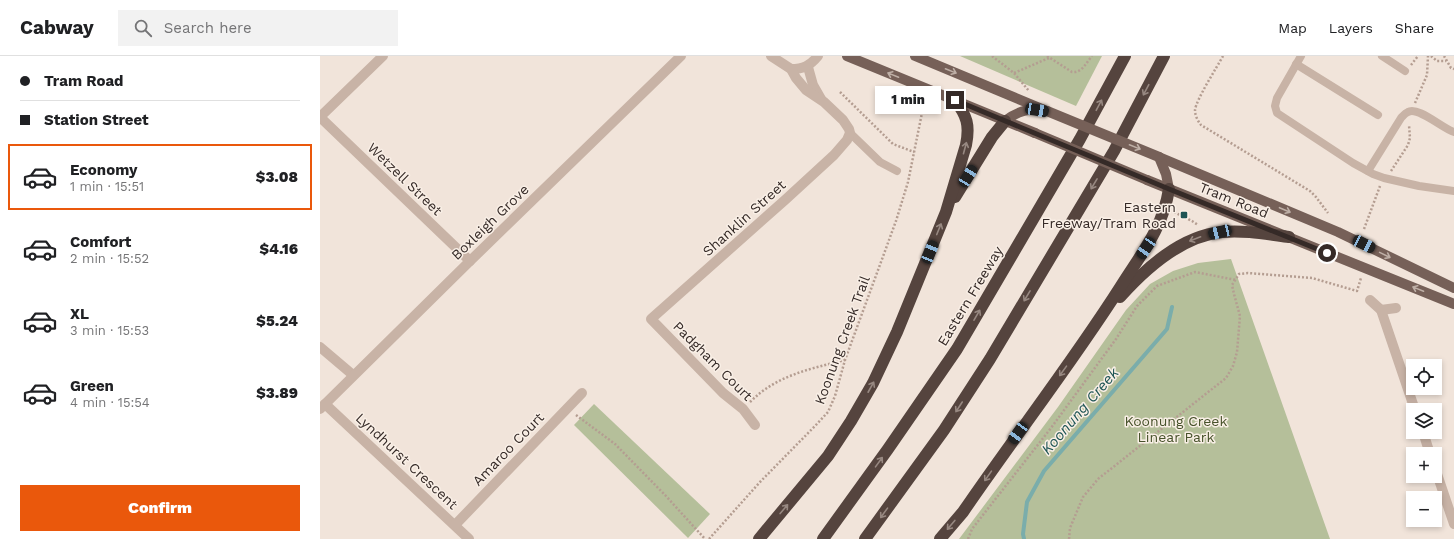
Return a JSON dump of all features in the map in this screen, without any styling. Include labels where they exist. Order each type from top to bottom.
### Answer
[{"type":"highway","name":"Eastern Freeway","points":[[823,539],[888,449],[957,349],[1080,139],[1125,56]]},
{"type":"highway","points":[[865,539],[944,430],[990,359],[1114,150],[1164,56]]},
{"type":"highway","points":[[759,539],[828,456],[851,421],[873,383],[897,332],[946,212],[966,145],[968,134],[967,121],[955,100]]},
{"type":"highway","points":[[946,212],[989,142],[1005,121]]},
{"type":"highway","points":[[940,539],[963,512],[1095,326],[1152,238],[1167,206],[1169,189]]},
{"type":"highway","points":[[1095,326],[1147,270],[1162,258],[1187,242],[1220,232],[1256,232],[1289,237]]},
{"type":"main road","name":"Tram Road","points":[[846,56],[1454,304]]},
{"type":"main road","name":"Tram Road","points":[[915,56],[1338,232],[1454,288]]},
{"type":"main road","points":[[1005,121],[1015,114],[1028,110],[1047,111]]},
{"type":"main road","points":[[1159,157],[1166,174],[1169,189]]},
{"type":"street","points":[[320,117],[383,56]]},
{"type":"street","name":"Boxleigh Grove","points":[[322,407],[353,375],[681,56]]},
{"type":"street","points":[[771,56],[790,69],[806,90],[824,102],[843,120],[848,126],[850,133]]},
{"type":"street","points":[[790,69],[799,69],[808,66],[818,56]]},
{"type":"street","points":[[808,66],[813,85],[824,102]]},
{"type":"street","name":"Wetzell Street","points":[[320,117],[470,261]]},
{"type":"street","name":"Shanklin Street","points":[[651,319],[834,155],[847,140],[850,133]]},
{"type":"street","points":[[1370,300],[1381,310],[1413,403]]},
{"type":"street","points":[[1381,310],[1396,308]]},
{"type":"street","name":"Padgham Court","points":[[651,319],[723,393],[743,408],[755,425]]},
{"type":"street","points":[[320,347],[353,375]]},
{"type":"street","name":"Amaroo Court","points":[[455,525],[582,394]]},
{"type":"street","name":"Lyndhurst Crescent","points":[[322,407],[469,539]]},
{"type":"street","points":[[1440,483],[1454,524]]},
{"type":"lane","points":[[1301,56],[1277,98],[1275,106],[1277,113],[1368,171],[1384,178],[1419,186],[1454,191]]},
{"type":"lane","points":[[1382,56],[1405,70]]},
{"type":"lane","points":[[1296,64],[1378,115]]},
{"type":"lane","points":[[1368,171],[1401,118],[1407,112],[1413,110],[1421,113],[1454,132]]},
{"type":"lane","points":[[850,133],[880,162],[897,171]]},
{"type":"path","points":[[992,56],[1014,73],[1030,92]]},
{"type":"path","points":[[1014,73],[1048,57],[1072,72],[1076,72],[1081,70],[1092,56]]},
{"type":"path","points":[[1223,56],[1197,102],[1195,111],[1198,121],[1201,125],[1310,191],[1328,213]]},
{"type":"path","points":[[1364,229],[1378,189],[1408,144],[1410,138],[1409,125],[1415,102],[1427,75],[1429,56],[1437,61],[1447,61]]},
{"type":"path","points":[[1444,56],[1451,68],[1454,69]]},
{"type":"path","points":[[840,92],[893,144],[914,152]]},
{"type":"path","name":"Koonung Creek Trail","points":[[709,539],[760,482],[828,412],[836,396],[845,360],[896,221],[908,182],[923,108]]},
{"type":"path","points":[[1173,212],[1192,221],[1202,229]]},
{"type":"path","points":[[1069,539],[1070,528],[1083,497],[1098,479],[1226,378],[1233,366],[1239,330],[1240,316],[1232,285],[1239,274],[1248,273],[1312,278],[1356,291],[1366,268]]},
{"type":"path","points":[[968,539],[972,529],[1051,428],[1116,339],[1137,306],[1157,286],[1195,272],[1236,280]]},
{"type":"path","points":[[743,408],[762,390],[801,371],[845,360]]},
{"type":"path","points":[[568,409],[615,444],[665,495],[705,539]]},
{"type":"green space","points":[[960,56],[1102,56],[1076,106]]},
{"type":"green space","name":"Koonung Creek Linear Park","points":[[1231,259],[1330,539],[959,539],[1058,407],[1126,310],[1150,284],[1173,271],[1198,263]]},
{"type":"green space","points":[[594,404],[710,514],[688,538],[574,425]]},
{"type":"waterway","name":"Koonung Creek","points":[[1024,539],[1023,534],[1027,502],[1044,471],[1167,329],[1172,307]]},
{"type":"place","name":"Eastern Freeway/Tram Road","points":[[1184,215]]},
{"type":"route","points":[[955,100],[1327,253]]}]
